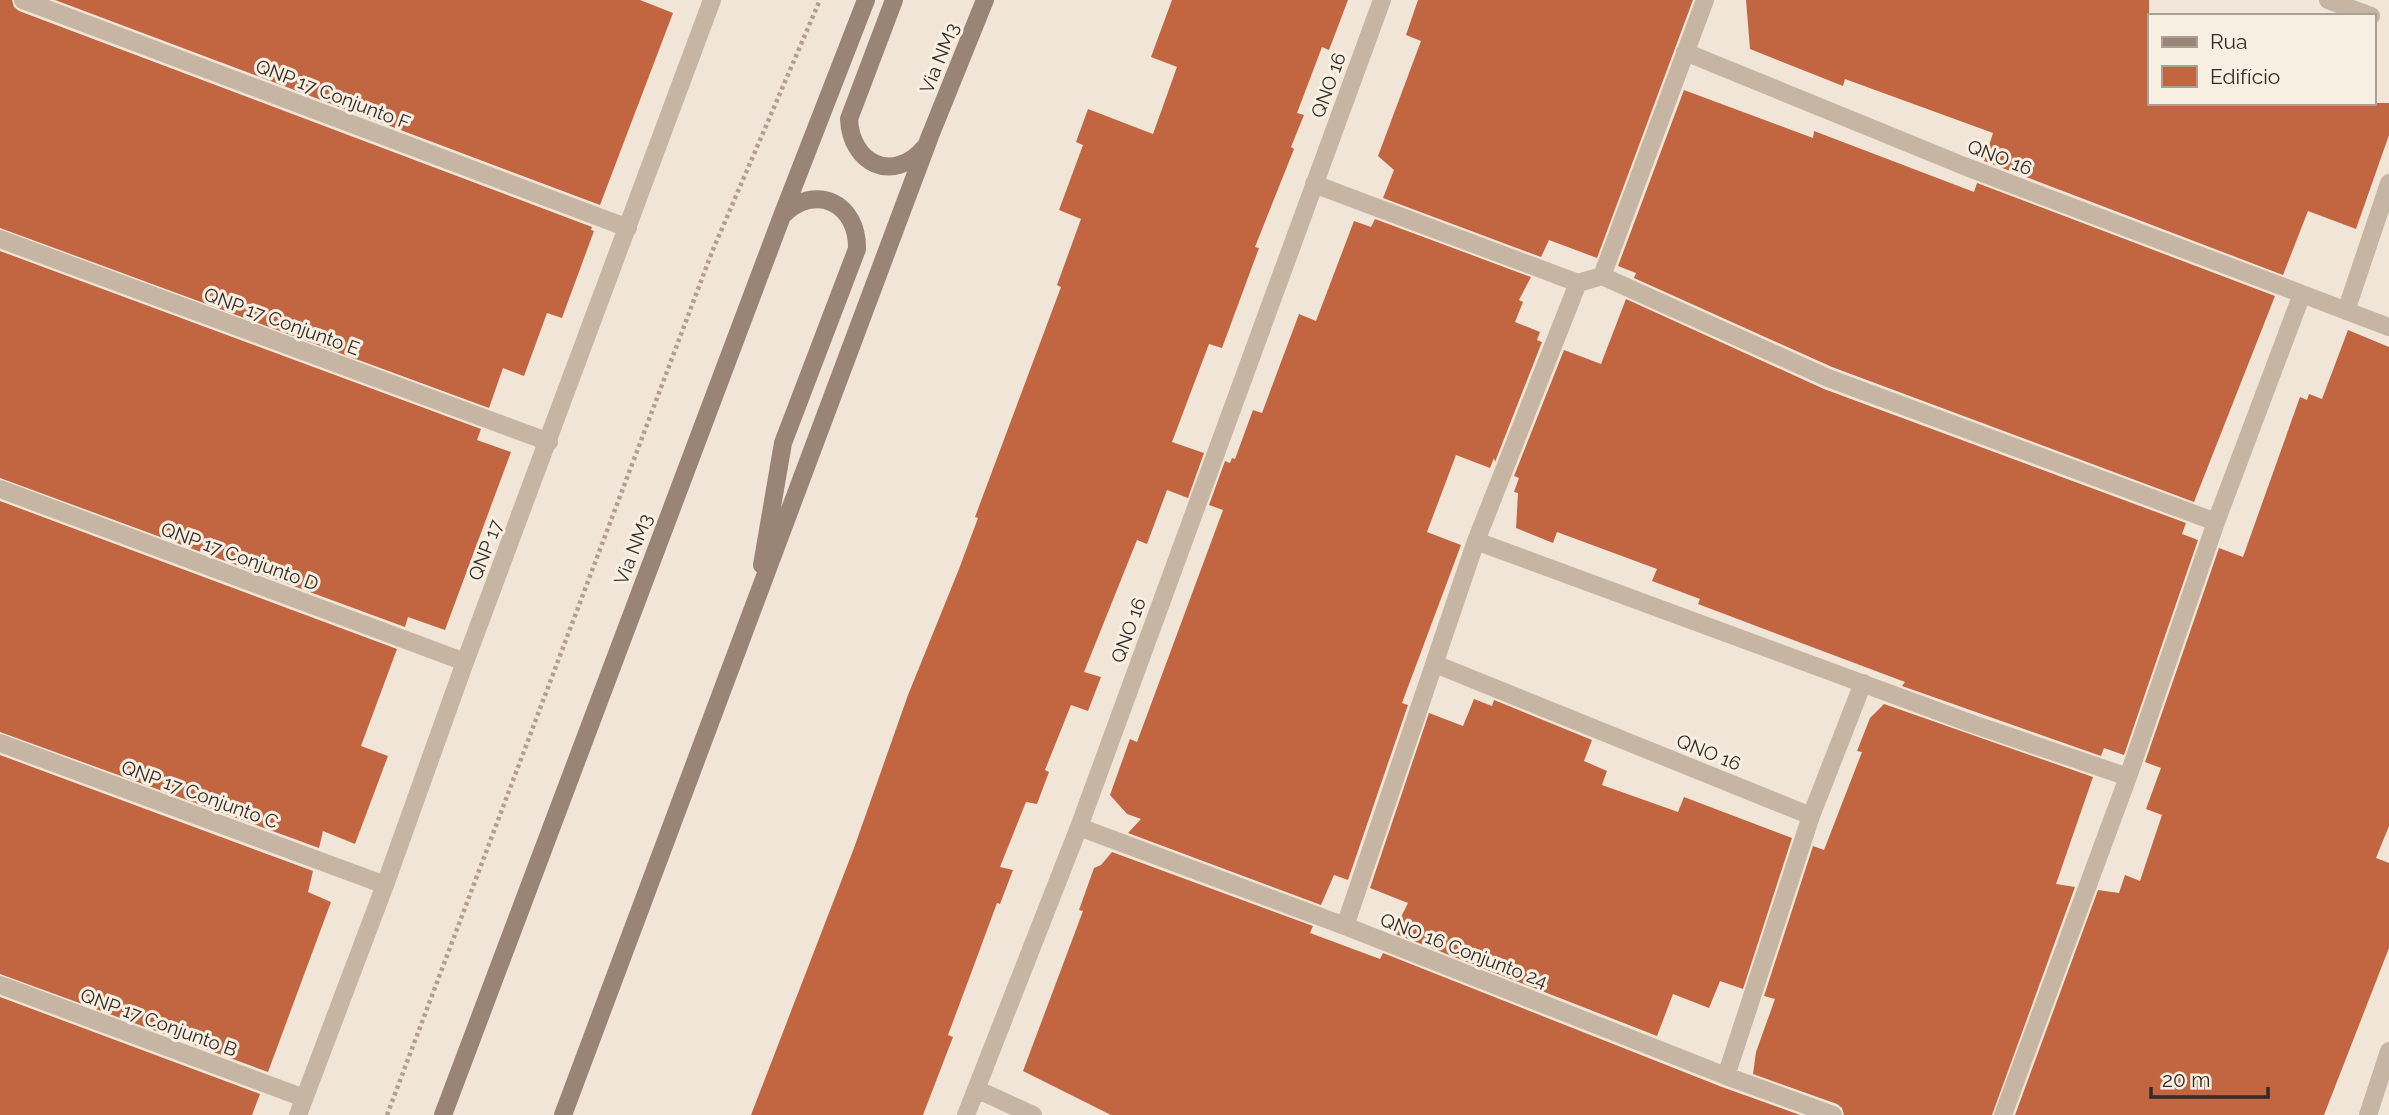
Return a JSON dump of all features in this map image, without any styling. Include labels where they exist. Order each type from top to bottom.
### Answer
[{"type":"main road","name":"Via NM3","points":[[443,1115],[866,0]]},
{"type":"main road","points":[[894,0],[849,119],[850,134],[855,148],[865,158],[880,165],[895,166],[911,161],[923,150],[930,136]]},
{"type":"main road","name":"Via NM3","points":[[563,1115],[930,136],[985,0]]},
{"type":"main road","points":[[755,607],[783,443],[857,249],[854,223],[836,204],[813,199],[791,207],[782,216]]},
{"type":"street","name":"QNP 17 Conjunto F","points":[[23,0],[628,228]]},
{"type":"street","name":"QNO 16","points":[[967,1115],[1079,827],[1382,0]]},
{"type":"street","points":[[1602,276],[1705,0]]},
{"type":"street","points":[[2328,0],[2366,14]]},
{"type":"street","name":"QNP 17","points":[[301,1106],[628,228],[707,1]]},
{"type":"street","name":"QNO 16","points":[[1685,52],[1964,166],[2389,327]]},
{"type":"street","points":[[2346,311],[2389,183]]},
{"type":"street","points":[[1314,184],[1578,283],[1602,276],[1828,378],[2216,522]]},
{"type":"street","name":"QNP 17 Conjunto E","points":[[0,239],[549,442]]},
{"type":"street","points":[[1345,926],[1476,541],[1578,283]]},
{"type":"street","points":[[2003,1115],[2128,777],[2216,522],[2302,295]]},
{"type":"street","name":"QNP 17 Conjunto D","points":[[0,489],[466,662]]},
{"type":"street","points":[[1476,541],[2128,777]]},
{"type":"street","name":"QNO 16","points":[[1435,664],[1811,816]]},
{"type":"street","points":[[1726,1076],[1811,816],[1863,683]]},
{"type":"street","name":"QNP 17 Conjunto C","points":[[0,743],[385,885]]},
{"type":"street","name":"QNO 16 Conjunto 24","points":[[1079,827],[1345,926],[1726,1076],[1833,1115]]},
{"type":"street","name":"QNP 17 Conjunto B","points":[[0,985],[301,1106]]},
{"type":"street","points":[[2368,1115],[2389,1051]]},
{"type":"street","points":[[976,1089],[1033,1115]]},
{"type":"path","points":[[387,1115],[712,252],[820,0]]},
{"type":"building","points":[[0,0],[12,0],[19,11],[592,227],[591,230],[594,231],[562,318],[547,313],[524,376],[503,368],[489,408],[0,228]]},
{"type":"building","points":[[55,0],[640,0],[673,13],[600,205]]},
{"type":"building","points":[[1172,0],[1348,0],[1329,50],[1322,47],[1297,113],[1304,115],[1291,147],[1294,149],[1255,247],[1259,248],[1222,348],[1209,344],[1172,442],[1204,453],[1188,498],[1167,490],[1147,544],[1137,540],[1084,672],[1101,677],[1088,711],[1071,705],[1045,770],[1049,772],[1037,804],[1026,802],[1000,867],[1013,870],[1000,904],[997,903],[948,1035],[953,1037],[923,1115],[751,1115],[854,848],[908,695],[959,569],[978,518],[975,517],[1061,287],[1057,285],[1081,219],[1059,210],[1083,145],[1076,142],[1088,109],[1153,134],[1177,67],[1151,57]]},
{"type":"building","points":[[1418,0],[1693,0],[1597,258],[1549,240],[1541,257],[1383,198],[1394,170],[1378,156],[1421,41],[1406,35]]},
{"type":"building","points":[[1746,0],[2149,0],[2148,105],[2389,103],[2389,135],[2356,229],[2308,211],[2283,275],[1984,161],[1993,133],[1845,79],[1843,86],[1750,49]]},
{"type":"building","points":[[1684,90],[1813,138],[1814,131],[1974,192],[1977,183],[2275,296],[2194,502],[1832,367],[1634,278],[1636,273],[1618,266]]},
{"type":"building","points":[[1375,219],[1531,277],[1519,300],[1523,302],[1515,322],[1540,332],[1537,340],[1542,342],[1495,462],[1494,458],[1490,468],[1456,455],[1427,532],[1461,545],[1402,703],[1408,705],[1348,880],[1334,875],[1321,905],[1128,833],[1141,819],[1127,814],[1110,795],[1130,739],[1137,742],[1223,510],[1209,505],[1225,461],[1230,463],[1232,458],[1235,459],[1253,410],[1262,413],[1299,314],[1316,321],[1354,221],[1371,227]]},
{"type":"building","points":[[0,251],[481,429],[477,440],[511,452],[445,630],[408,617],[405,627],[0,478]]},
{"type":"building","points":[[1626,299],[1824,389],[2186,523],[2182,534],[2198,540],[2124,755],[2104,748],[2101,756],[1902,686],[1905,682],[1698,604],[1700,599],[1652,581],[1657,569],[1557,532],[1553,543],[1516,528],[1518,493],[1514,492],[1519,478],[1514,476],[1564,350],[1601,364]]},
{"type":"building","points":[[2348,330],[2389,347],[2389,826],[2376,858],[2389,863],[2389,948],[2324,1115],[2015,1115],[2098,890],[2119,893],[2125,875],[2140,881],[2162,815],[2146,809],[2161,768],[2145,762],[2219,548],[2243,557],[2300,397],[2307,400],[2309,394],[2322,399]]},
{"type":"building","points":[[0,501],[397,649],[361,746],[388,756],[355,844],[323,831],[319,848],[0,732]]},
{"type":"building","points":[[1474,699],[1492,706],[1494,700],[1592,740],[1584,761],[1607,771],[1602,785],[1678,812],[1684,797],[1792,838],[1743,989],[1720,981],[1709,1008],[1673,994],[1657,1036],[1393,933],[1408,903],[1370,888],[1429,713],[1463,726]]},
{"type":"building","points":[[1884,704],[2093,777],[2056,884],[2075,887],[1992,1115],[1844,1115],[1837,1104],[1753,1074],[1756,1052],[1775,999],[1764,996],[1813,846],[1824,850],[1862,752],[1857,751],[1870,718]]},
{"type":"building","points":[[0,755],[313,871],[308,892],[331,902],[268,1072],[0,974]]},
{"type":"building","points":[[1112,852],[1313,926],[1310,933],[1380,959],[1383,953],[1722,1087],[1800,1115],[1111,1115],[1023,1071],[1083,911],[1079,910],[1094,868],[1101,865]]},
{"type":"building","points":[[0,997],[260,1094],[252,1115],[0,1115]]}]
